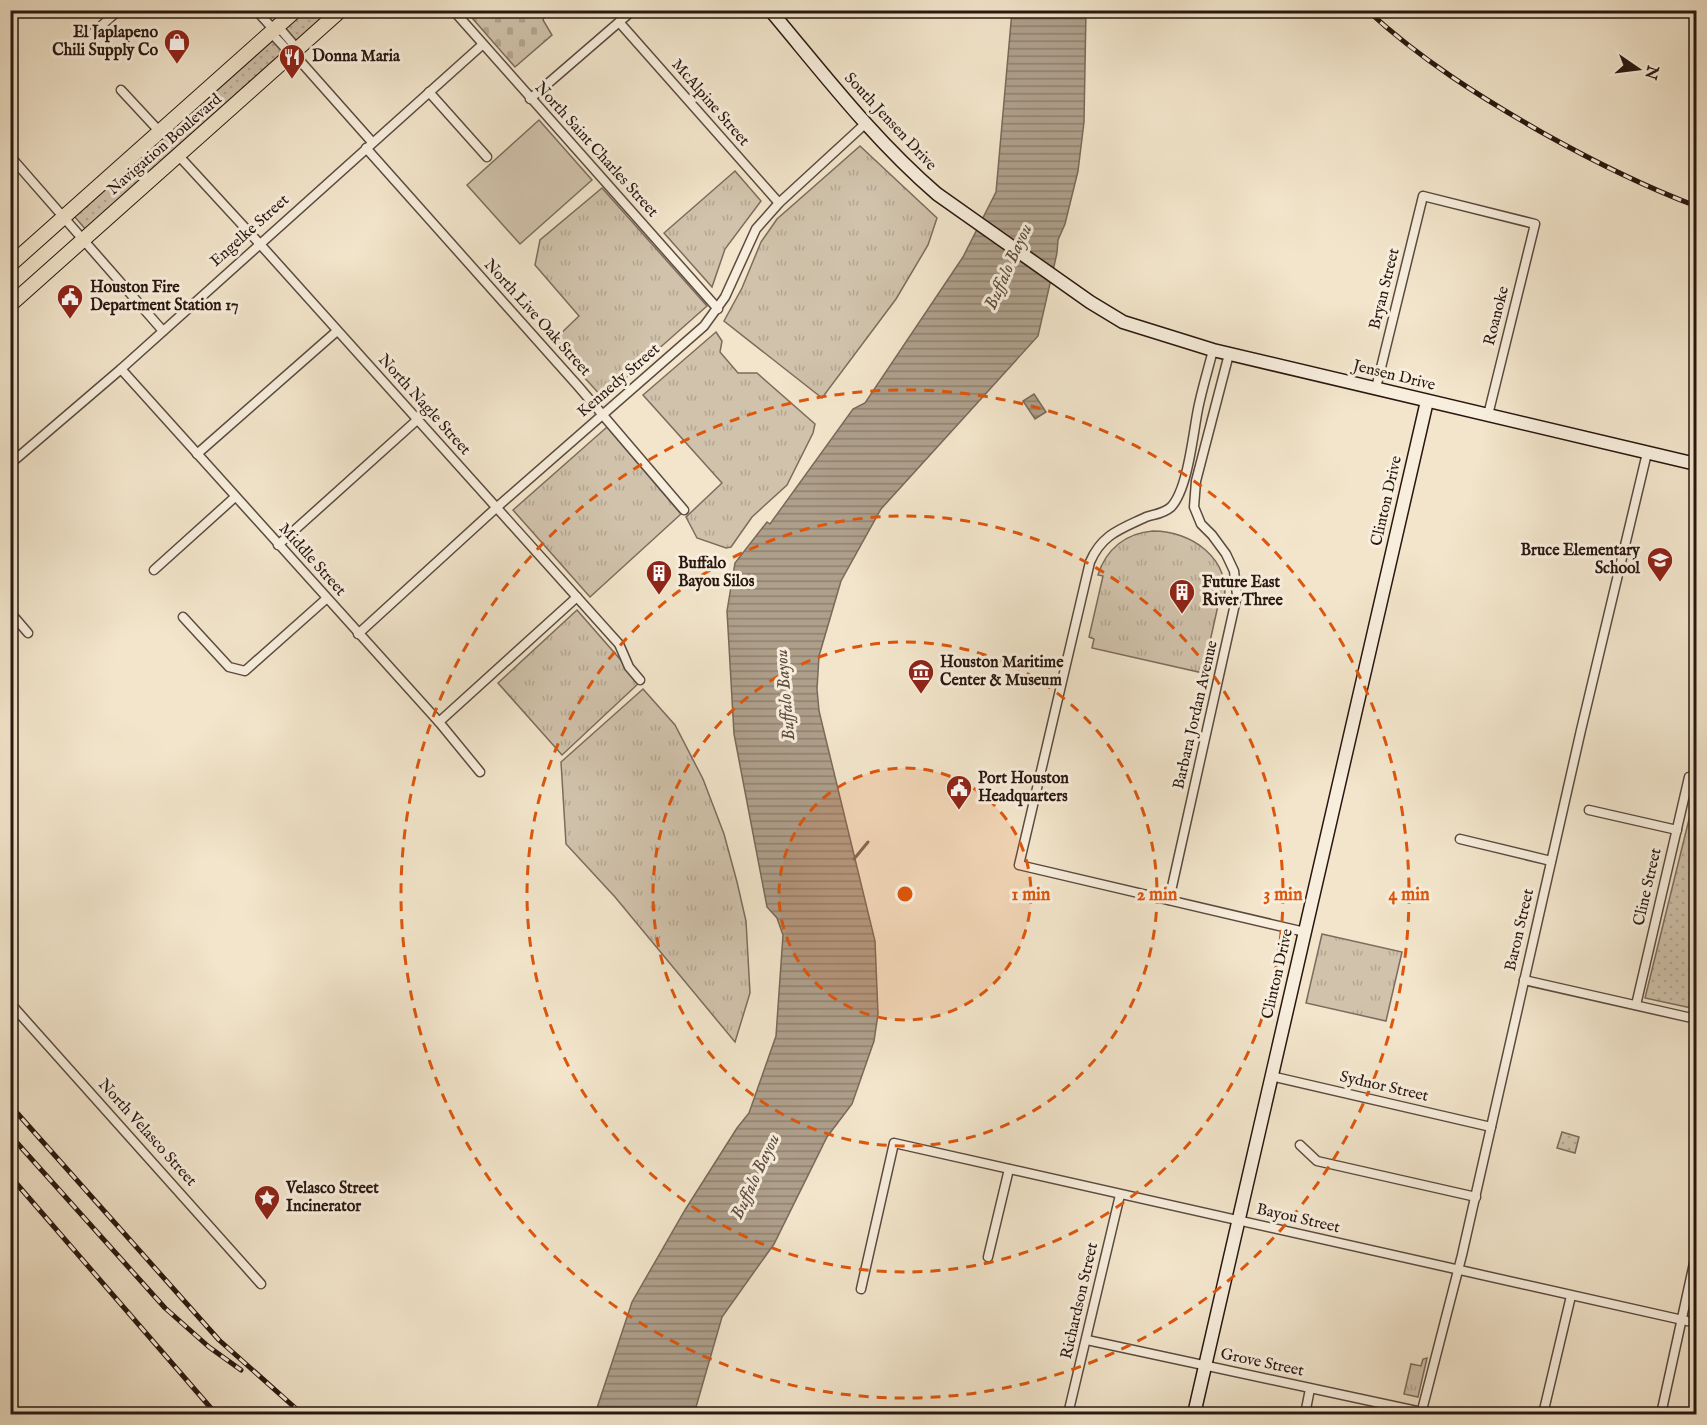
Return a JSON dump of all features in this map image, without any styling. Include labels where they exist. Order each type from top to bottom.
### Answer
[{"type":"main road","name":"Navigation Boulevard","points":[[10,265],[296,10]]},
{"type":"main road","name":"Navigation Boulevard","points":[[10,305],[341,10]]},
{"type":"main road","name":"South Jensen Drive","points":[[770,10],[901,163],[937,194],[1090,302]]},
{"type":"main road","name":"Jensen Drive","points":[[1090,302],[1123,322],[1212,350],[1696,464]]},
{"type":"main road","name":"Clinton Drive","points":[[1194,1414],[1427,401]]},
{"type":"street","points":[[93,33],[119,10]]},
{"type":"street","name":"North Live Oak Street","points":[[256,10],[274,30],[282,31],[294,45],[293,53],[369,145],[684,510]]},
{"type":"street","name":"North Saint Charles Street","points":[[453,10],[718,309]]},
{"type":"street","points":[[530,99],[633,10]]},
{"type":"street","name":"McAlpine Street","points":[[619,22],[779,203]]},
{"type":"street","name":"Engelke Street","points":[[10,464],[121,369],[482,45]]},
{"type":"street","points":[[121,90],[160,132]]},
{"type":"street","points":[[429,92],[487,157]]},
{"type":"street","name":"Kennedy Street","points":[[358,634],[496,508],[704,326],[718,309],[756,229],[779,203],[866,123]]},
{"type":"street","name":"North Nagle Street","points":[[178,155],[619,644],[628,666],[640,680]]},
{"type":"street","points":[[10,156],[163,331]]},
{"type":"street","name":"Bryan Street","points":[[1376,388],[1423,196],[1535,224]]},
{"type":"street","name":"Roanoke","points":[[1488,415],[1535,224]]},
{"type":"street","points":[[197,454],[337,331]]},
{"type":"street","points":[[1212,350],[1180,493],[1167,510],[1113,532],[1099,546],[1090,562],[1019,865],[1305,932]]},
{"type":"street","name":"Barbara Jordan Avenue","points":[[1169,900],[1236,601],[1234,571],[1226,554],[1202,526],[1197,516],[1194,495],[1229,354]]},
{"type":"street","name":"Middle Street","points":[[121,369],[439,722],[480,772]]},
{"type":"street","points":[[278,545],[417,420]]},
{"type":"street","name":"Baron Street","points":[[1425,1414],[1647,453]]},
{"type":"street","points":[[154,570],[236,497]]},
{"type":"street","points":[[439,722],[577,597]]},
{"type":"street","points":[[183,617],[229,667],[245,671],[326,599]]},
{"type":"street","points":[[10,612],[28,633]]},
{"type":"street","name":"Cline Street","points":[[1636,1005],[1689,777]]},
{"type":"street","points":[[1589,810],[1677,830]]},
{"type":"street","points":[[1460,839],[1551,861]]},
{"type":"street","points":[[1524,980],[1696,1019]]},
{"type":"street","name":"North Velasco Street","points":[[10,1003],[261,1284]]},
{"type":"street","name":"Sydnor Street","points":[[1271,1076],[1491,1127]]},
{"type":"street","name":"Bayou Street","points":[[861,1289],[894,1143],[1696,1323]]},
{"type":"street","points":[[1300,1145],[1317,1161],[1476,1197]]},
{"type":"street","points":[[988,1257],[1009,1169]]},
{"type":"street","name":"Richardson Street","points":[[1068,1414],[1120,1195]]},
{"type":"street","points":[[1661,1414],[1696,1254]]},
{"type":"street","points":[[1543,1414],[1571,1296]]},
{"type":"street","name":"Grove Street","points":[[1087,1340],[1425,1414]]},
{"type":"street","points":[[1305,1414],[1310,1389]]},
{"type":"green space","points":[[303,11],[334,11],[87,231],[74,216]]},
{"type":"green space","points":[[466,11],[547,11],[543,20],[552,35],[515,67]]},
{"type":"green space","points":[[539,120],[592,180],[520,244],[467,185]]},
{"type":"green space","points":[[860,146],[937,218],[928,245],[896,299],[822,398],[724,321],[742,288],[761,242],[777,219]]},
{"type":"green space","points":[[735,171],[761,201],[725,249],[712,287],[664,233]]},
{"type":"green space","points":[[602,188],[707,306],[603,398],[552,342],[579,316],[535,265],[540,240]]},
{"type":"green space","points":[[716,332],[722,341],[720,352],[738,373],[757,373],[815,424],[813,433],[787,485],[752,517],[731,547],[726,548],[697,538],[686,517],[722,483],[643,395]]},
{"type":"green space","points":[[607,427],[681,514],[590,597],[513,510]]},
{"type":"green space","points":[[1143,532],[1168,532],[1194,542],[1215,560],[1221,572],[1225,586],[1224,601],[1219,601],[1203,673],[1092,648],[1094,639],[1089,637],[1103,576],[1098,575],[1106,557],[1126,539]]},
{"type":"green space","points":[[577,610],[640,682],[562,755],[498,683]]},
{"type":"green space","points":[[643,689],[675,725],[703,779],[724,834],[737,882],[746,921],[750,993],[735,1042],[615,897],[566,844],[561,762]]},
{"type":"green space","points":[[1696,791],[1696,1009],[1645,998]]},
{"type":"green space","points":[[1322,934],[1402,952],[1386,1021],[1306,1003]]},
{"type":"green space","points":[[1562,1132],[1579,1137],[1575,1153],[1557,1148]]},
{"type":"green space","points":[[1427,1358],[1418,1397],[1404,1394],[1411,1364],[1421,1366],[1423,1359]]},
{"type":"water","name":"Buffalo Bayou","points":[[1012,11],[1086,11],[1084,122],[1078,171],[1065,224],[1058,240],[1038,336],[881,509],[841,581],[819,656],[817,689],[819,711],[875,941],[878,1014],[874,1041],[852,1104],[827,1137],[774,1244],[722,1317],[694,1414],[595,1414],[632,1302],[685,1210],[749,1113],[776,1036],[783,935],[777,918],[767,907],[734,734],[727,611],[735,563],[767,522],[770,524],[853,409],[865,403],[963,257],[996,192]]},
{"type":"water","points":[[1034,394],[1046,412],[1035,419],[1023,401]]},
{"type":"waterway","points":[[854,859],[868,842]]},
{"type":"railway","points":[[1367,10],[1429,61],[1520,119],[1618,173],[1696,206]]},
{"type":"railway","points":[[10,1105],[219,1340],[302,1414]]},
{"type":"railway","points":[[10,1135],[165,1308],[209,1347],[241,1370]]},
{"type":"railway","points":[[10,1176],[216,1414]]},
{"type":"railway","points":[[10,1403],[20,1414]]},
{"type":"place","name":"El Japlapeno Chili Supply Co","points":[[177,65]]},
{"type":"place","name":"Donna Maria","points":[[292,80]]},
{"type":"place","name":"Houston Fire Department Station 17","points":[[70,320]]},
{"type":"place","name":"Bruce Elementary School","points":[[1660,583]]},
{"type":"place","name":"Buffalo Bayou Silos","points":[[659,596]]},
{"type":"place","name":"Future East River Three","points":[[1182,615]]},
{"type":"place","name":"Houston Maritime Center & Museum","points":[[921,695]]},
{"type":"place","name":"Port Houston Headquarters","points":[[959,811]]},
{"type":"place","name":"Velasco Street Incinerator","points":[[267,1221]]}]
